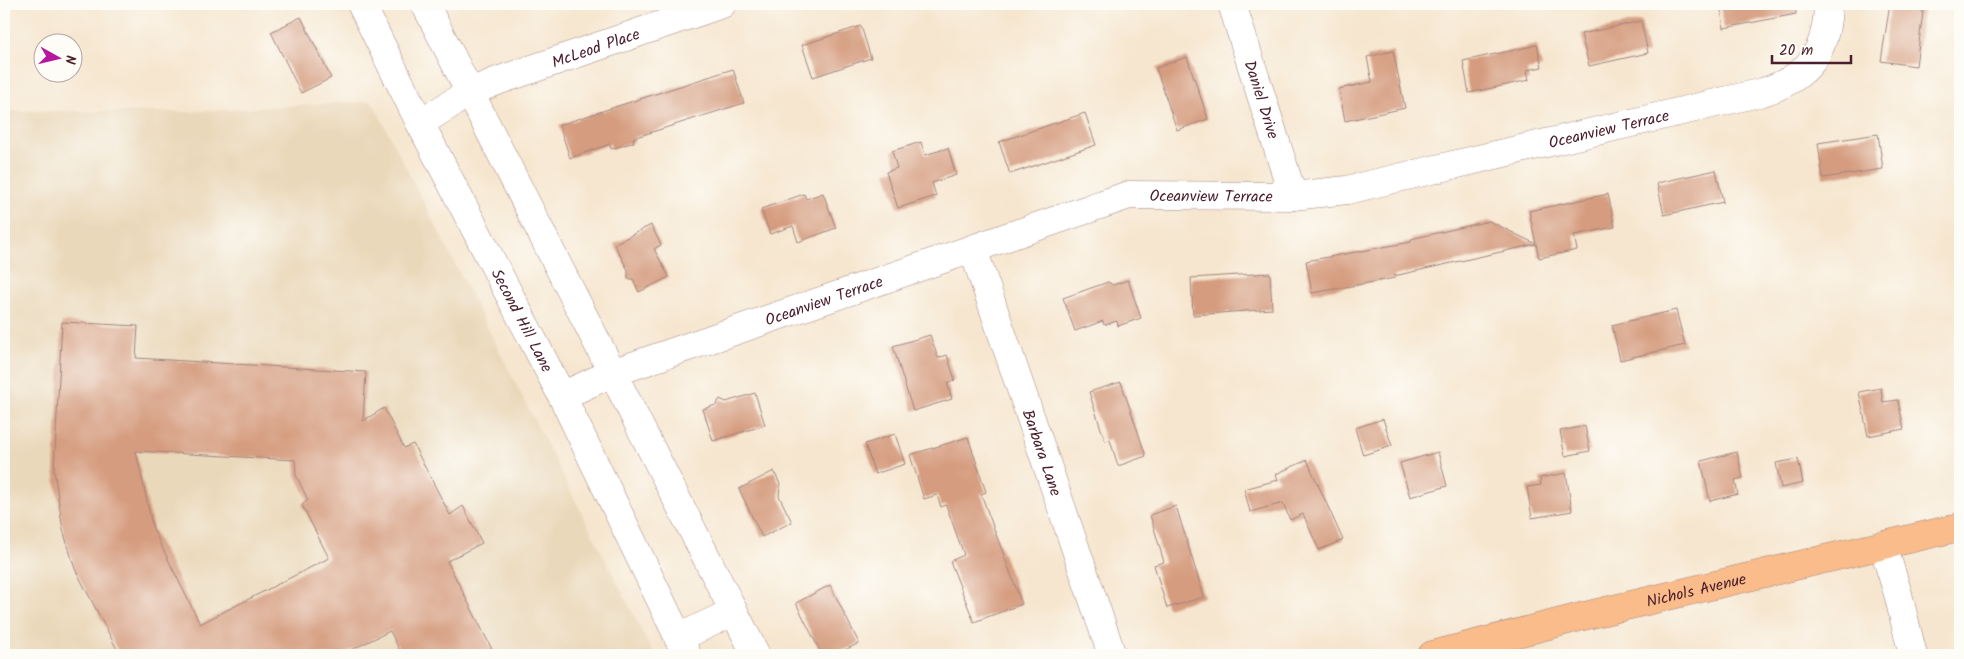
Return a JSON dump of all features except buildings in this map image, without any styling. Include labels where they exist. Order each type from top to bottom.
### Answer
[{"type":"main road","name":"Nichols Avenue","points":[[1432,655],[1584,616],[1960,527]]},
{"type":"street","name":"Second Hill Lane","points":[[361,4],[420,123],[562,396],[683,647],[733,612]]},
{"type":"street","points":[[425,4],[756,655]]},
{"type":"street","name":"McLeod Place","points":[[420,123],[470,92],[500,80],[722,4]]},
{"type":"street","name":"Daniel Drive","points":[[1232,4],[1293,196]]},
{"type":"street","name":"Oceanview Terrace","points":[[562,396],[612,372],[1129,195],[1293,196],[1348,190],[1763,92],[1779,87],[1804,71],[1814,60],[1825,34],[1828,4]]},
{"type":"street","name":"Barbara Lane","points":[[972,249],[1112,655]]},
{"type":"street","points":[[1883,545],[1898,594],[1913,655]]},
{"type":"shaded area","points":[[372,101],[654,655],[4,655],[4,111],[190,112]]}]
